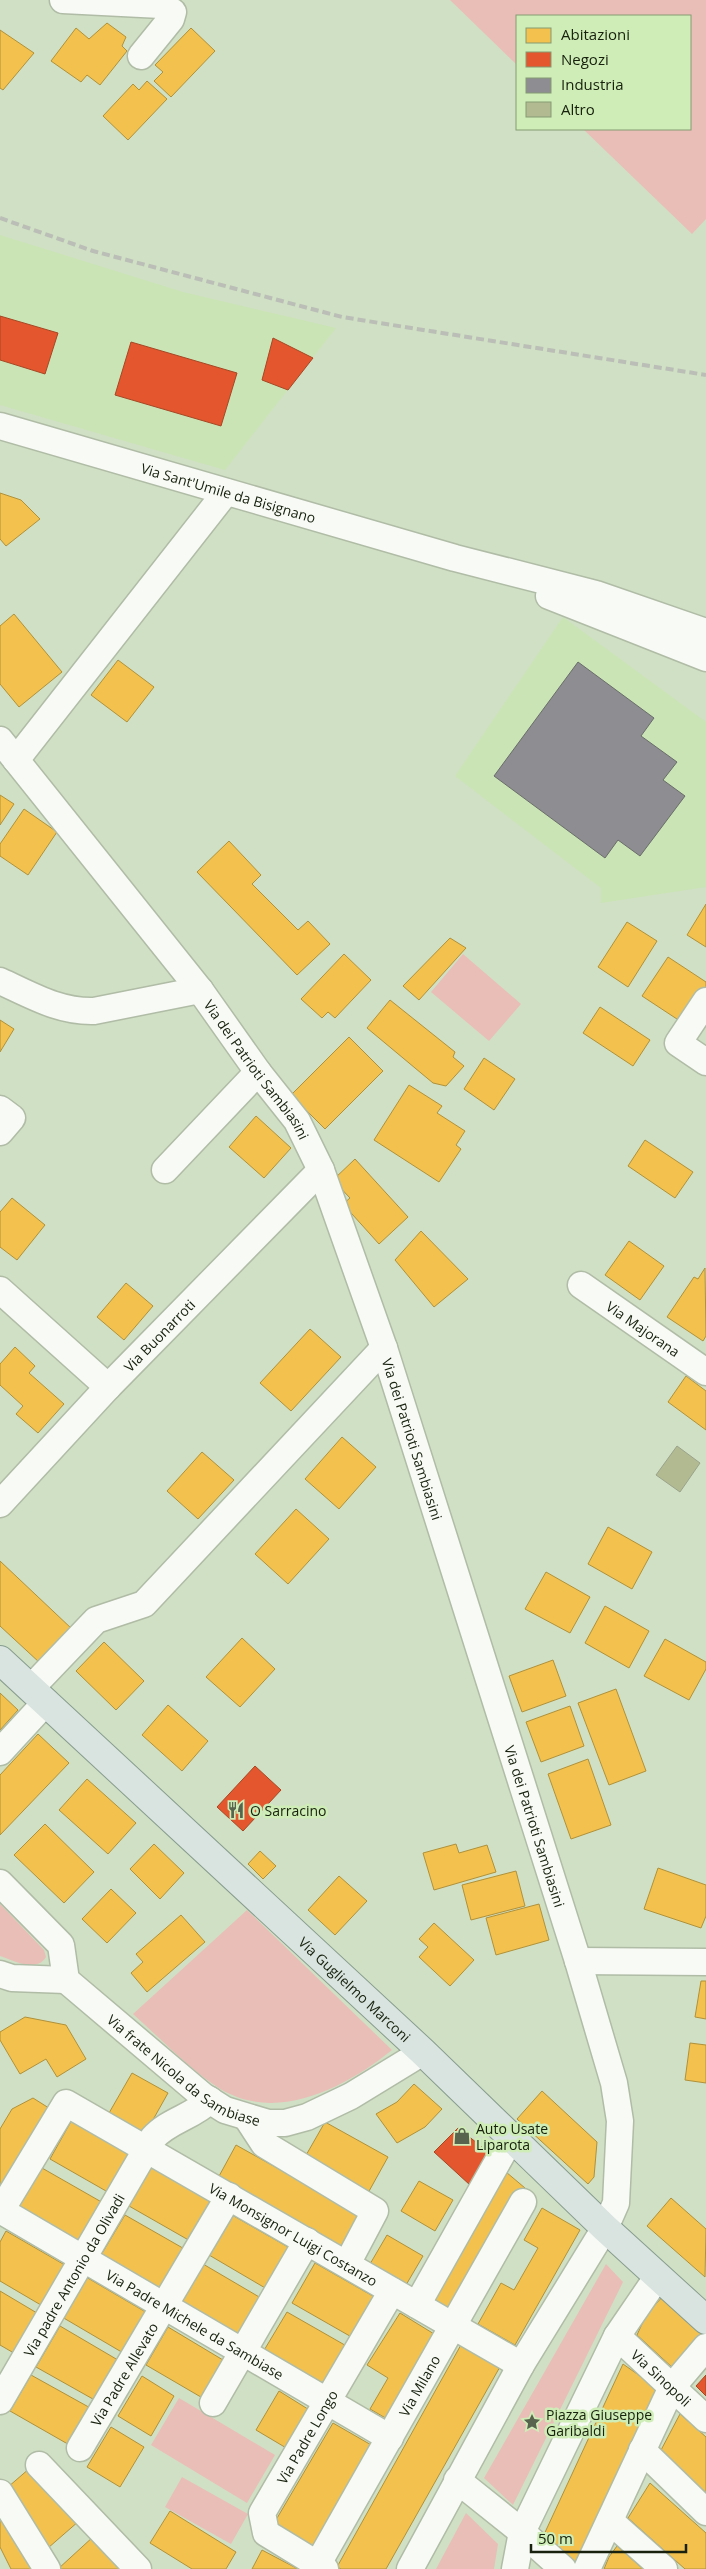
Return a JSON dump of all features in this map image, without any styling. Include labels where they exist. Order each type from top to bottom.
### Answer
[{"type":"main road","name":"Via Guglielmo Marconi","points":[[0,1660],[423,2052],[605,2228],[658,2276],[703,2311]]},
{"type":"street","points":[[63,0],[161,6],[173,12],[171,20],[141,56]]},
{"type":"street","name":"Via Sant'Umile da Bisignano","points":[[0,426],[455,558],[596,594],[706,632]]},
{"type":"street","points":[[8,750],[226,492]]},
{"type":"street","name":"Via Sant'Umile da Bisignano","points":[[455,558],[706,658]]},
{"type":"street","name":"Via dei Patrioti Sambiasini","points":[[8,750],[200,990],[258,1072],[297,1121],[321,1170],[384,1348],[578,1961],[614,2083],[620,2122],[616,2203],[605,2228],[521,2365],[410,2569]]},
{"type":"street","points":[[0,981],[56,1007],[77,1011],[94,1010],[200,990]]},
{"type":"street","points":[[706,1001],[678,1043],[706,1062]]},
{"type":"street","points":[[165,1170],[258,1072]]},
{"type":"street","points":[[0,1109],[12,1118],[0,1132]]},
{"type":"street","name":"Via Buonarroti","points":[[0,1504],[108,1387],[321,1170]]},
{"type":"street","name":"Via Majorana","points":[[581,1285],[706,1372]]},
{"type":"street","points":[[0,1290],[108,1387]]},
{"type":"street","points":[[0,1752],[38,1695],[96,1620],[144,1604],[384,1348]]},
{"type":"street","points":[[0,1883],[61,1945],[66,1980],[4,1980]]},
{"type":"street","points":[[578,1961],[706,1962]]},
{"type":"street","name":"Via frate Nicola da Sambiase","points":[[66,1980],[210,2100],[224,2110],[247,2118],[285,2124],[307,2117],[350,2096],[423,2052]]},
{"type":"street","name":"Via padre Antonio da Olivadi","points":[[0,2401],[156,2134],[169,2123],[198,2109],[210,2100]]},
{"type":"street","name":"Via Monsignor Luigi Costanzo","points":[[0,2211],[66,2102],[521,2365]]},
{"type":"street","points":[[247,2118],[264,2144],[375,2211],[347,2264]]},
{"type":"street","points":[[417,2305],[511,2138]]},
{"type":"street","name":"Via Padre Allevato","points":[[80,2448],[229,2196]]},
{"type":"street","name":"Via Milano","points":[[319,2568],[523,2202]]},
{"type":"street","name":"Via Padre Michele da Sambiase","points":[[0,2211],[390,2438]]},
{"type":"street","points":[[213,2403],[307,2241]]},
{"type":"street","points":[[515,2569],[522,2532],[617,2336],[658,2276]]},
{"type":"street","name":"Via Padre Longo","points":[[319,2568],[266,2533],[262,2513],[392,2290]]},
{"type":"street","name":"Via Sinopoli","points":[[617,2336],[706,2419]]},
{"type":"street","points":[[588,2569],[672,2387],[706,2347]]},
{"type":"street","points":[[642,2450],[706,2512]]},
{"type":"street","points":[[39,2465],[138,2569]]},
{"type":"street","points":[[457,2480],[522,2532],[563,2569]]},
{"type":"street","points":[[0,2493],[47,2569]]},
{"type":"street","points":[[610,2521],[664,2569]]},
{"type":"shaded area","points":[[450,0],[706,0],[706,219],[692,234],[584,130],[691,130],[691,15],[516,15],[516,64]]},
{"type":"shaded area","points":[[0,235],[183,292],[336,328],[225,470],[0,405]]},
{"type":"shaded area","points":[[563,617],[706,722],[706,887],[601,903],[601,888],[455,776]]},
{"type":"shaded area","points":[[463,954],[521,1004],[489,1041],[431,992]]},
{"type":"shaded area","points":[[0,1904],[44,1950],[46,1957],[42,1962],[31,1965],[0,1956]]},
{"type":"shaded area","points":[[247,1910],[392,2050],[357,2075],[337,2086],[316,2094],[273,2103],[251,2101],[230,2094],[206,2079],[133,2014]]},
{"type":"shaded area","points":[[606,2264],[623,2282],[513,2505],[484,2478]]},
{"type":"shaded area","points":[[179,2398],[275,2455],[247,2503],[151,2445]]},
{"type":"shaded area","points":[[182,2477],[248,2514],[231,2544],[165,2507]]},
{"type":"shaded area","points":[[466,2513],[498,2544],[494,2569],[436,2569]]},
{"type":"building: Abitazioni","points":[[107,23],[126,37],[122,46],[127,51],[100,85],[87,75],[81,82],[51,61],[76,28],[89,39]]},
{"type":"building: Abitazioni","points":[[191,28],[215,51],[171,97],[154,81],[163,72],[155,65]]},
{"type":"building: Abitazioni","points":[[0,30],[34,53],[3,90],[0,88]]},
{"type":"building: Abitazioni","points":[[147,81],[167,99],[128,140],[103,116],[133,84],[139,90]]},
{"type":"building: Abitazioni","points":[[0,493],[21,500],[40,519],[6,546],[0,539]]},
{"type":"building: Abitazioni","points":[[14,614],[62,672],[19,707],[0,684],[0,626]]},
{"type":"building: Abitazioni","points":[[118,660],[154,687],[127,722],[91,695]]},
{"type":"building: Abitazioni","points":[[0,795],[14,804],[0,825]]},
{"type":"building: Abitazioni","points":[[24,809],[57,832],[28,875],[0,856],[0,844]]},
{"type":"building: Abitazioni","points":[[229,841],[261,875],[252,884],[298,930],[308,921],[330,944],[297,975],[197,872]]},
{"type":"building: Abitazioni","points":[[706,904],[706,947],[687,935]]},
{"type":"building: Abitazioni","points":[[627,922],[657,941],[628,987],[598,967]]},
{"type":"building: Abitazioni","points":[[450,938],[466,948],[419,1000],[403,986]]},
{"type":"building: Abitazioni","points":[[344,954],[371,980],[335,1018],[328,1012],[322,1018],[301,999]]},
{"type":"building: Abitazioni","points":[[668,957],[706,982],[706,988],[683,1023],[642,996]]},
{"type":"building: Abitazioni","points":[[390,1000],[455,1052],[453,1057],[464,1066],[446,1086],[433,1083],[367,1028]]},
{"type":"building: Abitazioni","points":[[600,1007],[650,1040],[633,1066],[583,1033]]},
{"type":"building: Abitazioni","points":[[0,1020],[14,1029],[0,1052]]},
{"type":"building: Abitazioni","points":[[349,1037],[383,1071],[325,1129],[291,1095]]},
{"type":"building: Abitazioni","points":[[484,1058],[515,1079],[494,1110],[464,1089]]},
{"type":"building: Abitazioni","points":[[409,1085],[442,1106],[437,1113],[465,1131],[456,1145],[461,1149],[439,1182],[374,1140]]},
{"type":"building: Abitazioni","points":[[256,1116],[291,1148],[264,1178],[229,1147]]},
{"type":"building: Abitazioni","points":[[645,1140],[693,1172],[675,1198],[628,1166]]},
{"type":"building: Abitazioni","points":[[355,1159],[408,1217],[379,1244],[343,1204],[350,1198],[333,1180]]},
{"type":"building: Abitazioni","points":[[12,1198],[45,1225],[17,1260],[0,1247],[0,1212]]},
{"type":"building: Abitazioni","points":[[421,1231],[468,1279],[434,1307],[395,1260]]},
{"type":"building: Abitazioni","points":[[629,1241],[664,1266],[640,1300],[605,1275]]},
{"type":"building: Abitazioni","points":[[705,1268],[706,1336],[703,1341],[667,1317],[694,1277],[698,1279]]},
{"type":"building: Abitazioni","points":[[126,1283],[153,1306],[124,1340],[97,1317]]},
{"type":"building: Abitazioni","points":[[310,1329],[341,1357],[291,1411],[260,1383]]},
{"type":"building: Abitazioni","points":[[15,1347],[35,1366],[29,1373],[64,1404],[38,1433],[16,1414],[23,1406],[0,1385],[0,1364]]},
{"type":"building: Abitazioni","points":[[686,1376],[706,1391],[706,1430],[668,1402]]},
{"type":"building: Abitazioni","points":[[342,1437],[376,1467],[339,1509],[305,1479]]},
{"type":"building: Abitazioni","points":[[202,1452],[234,1480],[198,1519],[167,1491]]},
{"type":"building: Abitazioni","points":[[296,1509],[329,1539],[288,1584],[255,1554]]},
{"type":"building: Abitazioni","points":[[608,1527],[652,1552],[632,1589],[588,1564]]},
{"type":"building: Abitazioni","points":[[0,1561],[72,1629],[40,1663],[0,1626]]},
{"type":"building: Abitazioni","points":[[546,1572],[590,1597],[570,1633],[525,1609]]},
{"type":"building: Abitazioni","points":[[605,1606],[649,1631],[629,1668],[585,1643]]},
{"type":"building: Abitazioni","points":[[242,1638],[275,1669],[240,1707],[206,1677]]},
{"type":"building: Abitazioni","points":[[665,1639],[706,1662],[706,1669],[689,1700],[644,1676]]},
{"type":"building: Abitazioni","points":[[104,1642],[144,1681],[116,1710],[76,1671]]},
{"type":"building: Abitazioni","points":[[553,1660],[566,1696],[522,1712],[509,1676]]},
{"type":"building: Abitazioni","points":[[616,1689],[646,1771],[609,1785],[578,1703]]},
{"type":"building: Abitazioni","points":[[0,1693],[18,1710],[0,1730]]},
{"type":"building: Abitazioni","points":[[168,1705],[208,1741],[182,1771],[142,1735]]},
{"type":"building: Abitazioni","points":[[570,1706],[584,1746],[541,1762],[526,1722]]},
{"type":"building: Abitazioni","points":[[38,1734],[69,1763],[0,1835],[0,1775]]},
{"type":"building: Abitazioni","points":[[588,1759],[611,1825],[571,1839],[548,1774]]},
{"type":"building: Abitazioni","points":[[87,1779],[136,1823],[108,1854],[59,1810]]},
{"type":"building: Abitazioni","points":[[45,1824],[94,1872],[64,1903],[14,1855]]},
{"type":"building: Abitazioni","points":[[154,1844],[184,1873],[160,1899],[130,1869]]},
{"type":"building: Abitazioni","points":[[456,1844],[459,1853],[487,1845],[496,1872],[434,1890],[423,1853]]},
{"type":"building: Abitazioni","points":[[260,1851],[276,1866],[263,1879],[248,1864]]},
{"type":"building: Abitazioni","points":[[658,1868],[706,1885],[706,1916],[701,1928],[644,1909]]},
{"type":"building: Abitazioni","points":[[516,1871],[525,1906],[471,1920],[462,1885]]},
{"type":"building: Abitazioni","points":[[339,1876],[367,1901],[335,1935],[308,1910]]},
{"type":"building: Abitazioni","points":[[111,1889],[136,1913],[107,1943],[82,1919]]},
{"type":"building: Abitazioni","points":[[539,1904],[549,1940],[496,1955],[486,1918]]},
{"type":"building: Abitazioni","points":[[181,1915],[205,1942],[147,1992],[131,1973],[143,1962],[136,1954]]},
{"type":"building: Abitazioni","points":[[434,1923],[474,1960],[450,1986],[419,1957],[428,1947],[419,1939]]},
{"type":"building: Abitazioni","points":[[701,1981],[706,1981],[706,2019],[695,2017]]},
{"type":"building: Abitazioni","points":[[25,2017],[66,2025],[86,2059],[57,2077],[46,2059],[20,2074],[0,2040],[0,2032]]},
{"type":"building: Abitazioni","points":[[690,2043],[706,2045],[706,2083],[685,2080]]},
{"type":"building: Abitazioni","points":[[132,2073],[168,2093],[145,2134],[109,2113]]},
{"type":"building: Abitazioni","points":[[414,2084],[442,2109],[425,2127],[397,2143],[376,2114],[397,2102]]},
{"type":"building: Abitazioni","points":[[542,2091],[597,2142],[594,2177],[588,2184],[517,2119]]},
{"type":"building: Abitazioni","points":[[33,2098],[52,2110],[0,2196],[0,2129],[12,2109]]},
{"type":"building: Abitazioni","points":[[73,2118],[136,2155],[113,2195],[50,2159]]},
{"type":"building: Abitazioni","points":[[325,2122],[388,2157],[368,2193],[305,2157]]},
{"type":"building: Abitazioni","points":[[236,2145],[361,2215],[343,2248],[218,2178]]},
{"type":"building: Abitazioni","points":[[152,2166],[215,2202],[192,2242],[129,2206]]},
{"type":"building: Abitazioni","points":[[42,2168],[105,2204],[82,2245],[18,2208]]},
{"type":"building: Abitazioni","points":[[506,2172],[525,2188],[453,2311],[434,2300]]},
{"type":"building: Abitazioni","points":[[419,2181],[453,2200],[435,2231],[401,2211]]},
{"type":"building: Abitazioni","points":[[671,2198],[706,2229],[705,2277],[647,2226]]},
{"type":"building: Abitazioni","points":[[542,2208],[580,2230],[515,2345],[478,2324],[501,2283],[514,2290],[538,2248],[524,2240]]},
{"type":"building: Abitazioni","points":[[125,2215],[188,2251],[164,2292],[101,2255]]},
{"type":"building: Abitazioni","points":[[232,2215],[295,2251],[272,2292],[209,2255]]},
{"type":"building: Abitazioni","points":[[6,2231],[70,2268],[46,2308],[0,2281],[0,2242]]},
{"type":"building: Abitazioni","points":[[387,2235],[423,2256],[406,2285],[370,2264]]},
{"type":"building: Abitazioni","points":[[315,2263],[378,2299],[355,2339],[292,2303]]},
{"type":"building: Abitazioni","points":[[203,2264],[266,2301],[242,2341],[179,2304]]},
{"type":"building: Abitazioni","points":[[86,2277],[149,2314],[125,2354],[62,2317]]},
{"type":"building: Abitazioni","points":[[0,2291],[42,2316],[19,2356],[0,2345]]},
{"type":"building: Abitazioni","points":[[664,2295],[706,2333],[674,2369],[637,2335],[646,2315]]},
{"type":"building: Abitazioni","points":[[287,2312],[350,2348],[326,2389],[263,2352]]},
{"type":"building: Abitazioni","points":[[400,2313],[439,2337],[389,2420],[370,2409],[388,2378],[367,2365]]},
{"type":"building: Abitazioni","points":[[60,2326],[123,2363],[100,2403],[36,2367]]},
{"type":"building: Abitazioni","points":[[168,2327],[228,2363],[206,2400],[146,2365]]},
{"type":"building: Abitazioni","points":[[462,2343],[501,2365],[386,2569],[341,2569],[337,2567]]},
{"type":"building: Abitazioni","points":[[623,2364],[660,2390],[576,2565],[541,2541]]},
{"type":"building: Abitazioni","points":[[31,2375],[94,2410],[73,2447],[10,2411]]},
{"type":"building: Abitazioni","points":[[142,2376],[174,2396],[151,2436],[118,2416]]},
{"type":"building: Abitazioni","points":[[279,2391],[311,2411],[288,2449],[256,2430]]},
{"type":"building: Abitazioni","points":[[680,2414],[706,2437],[706,2494],[660,2452]]},
{"type":"building: Abitazioni","points":[[333,2423],[373,2446],[314,2548],[273,2525]]},
{"type":"building: Abitazioni","points":[[111,2427],[144,2447],[120,2487],[87,2467]]},
{"type":"building: Abitazioni","points":[[30,2468],[79,2521],[48,2548],[39,2536],[21,2501],[8,2487]]},
{"type":"building: Abitazioni","points":[[650,2483],[706,2533],[706,2569],[685,2569],[628,2518]]},
{"type":"building: Abitazioni","points":[[0,2502],[42,2569],[11,2569],[0,2547]]},
{"type":"building: Abitazioni","points":[[170,2511],[236,2552],[226,2569],[192,2569],[150,2543]]},
{"type":"building: Abitazioni","points":[[94,2536],[123,2569],[58,2569]]},
{"type":"building: Abitazioni","points":[[617,2546],[643,2569],[604,2569],[609,2557]]},
{"type":"building: Abitazioni","points":[[262,2550],[298,2569],[252,2569]]},
{"type":"building: Negozi","points":[[0,316],[58,333],[45,374],[0,360]]},
{"type":"building: Negozi","points":[[273,338],[313,358],[288,390],[262,380]]},
{"type":"building: Negozi","points":[[131,342],[237,373],[221,426],[115,395]]},
{"type":"building: Negozi","points":[[255,1766],[281,1790],[243,1831],[217,1807]]},
{"type":"building: Negozi","points":[[458,2128],[491,2154],[470,2185],[434,2152]]},
{"type":"building: Negozi","points":[[706,2375],[706,2396],[696,2386]]},
{"type":"building: Industria","points":[[578,662],[654,718],[641,736],[677,762],[663,780],[685,796],[640,856],[618,840],[605,858],[494,776]]},
{"type":"building: Altro","points":[[677,1446],[700,1463],[680,1492],[656,1475]]},
{"type":"railway","points":[[0,218],[93,251],[342,317],[706,375]]},
{"type":"place","name":"O Sarracino","points":[[236,1810]]},
{"type":"place","name":"Auto Usate Liparota","points":[[462,2136]]},
{"type":"place","name":"Piazza Giuseppe Garibaldi","points":[[532,2422]]}]
